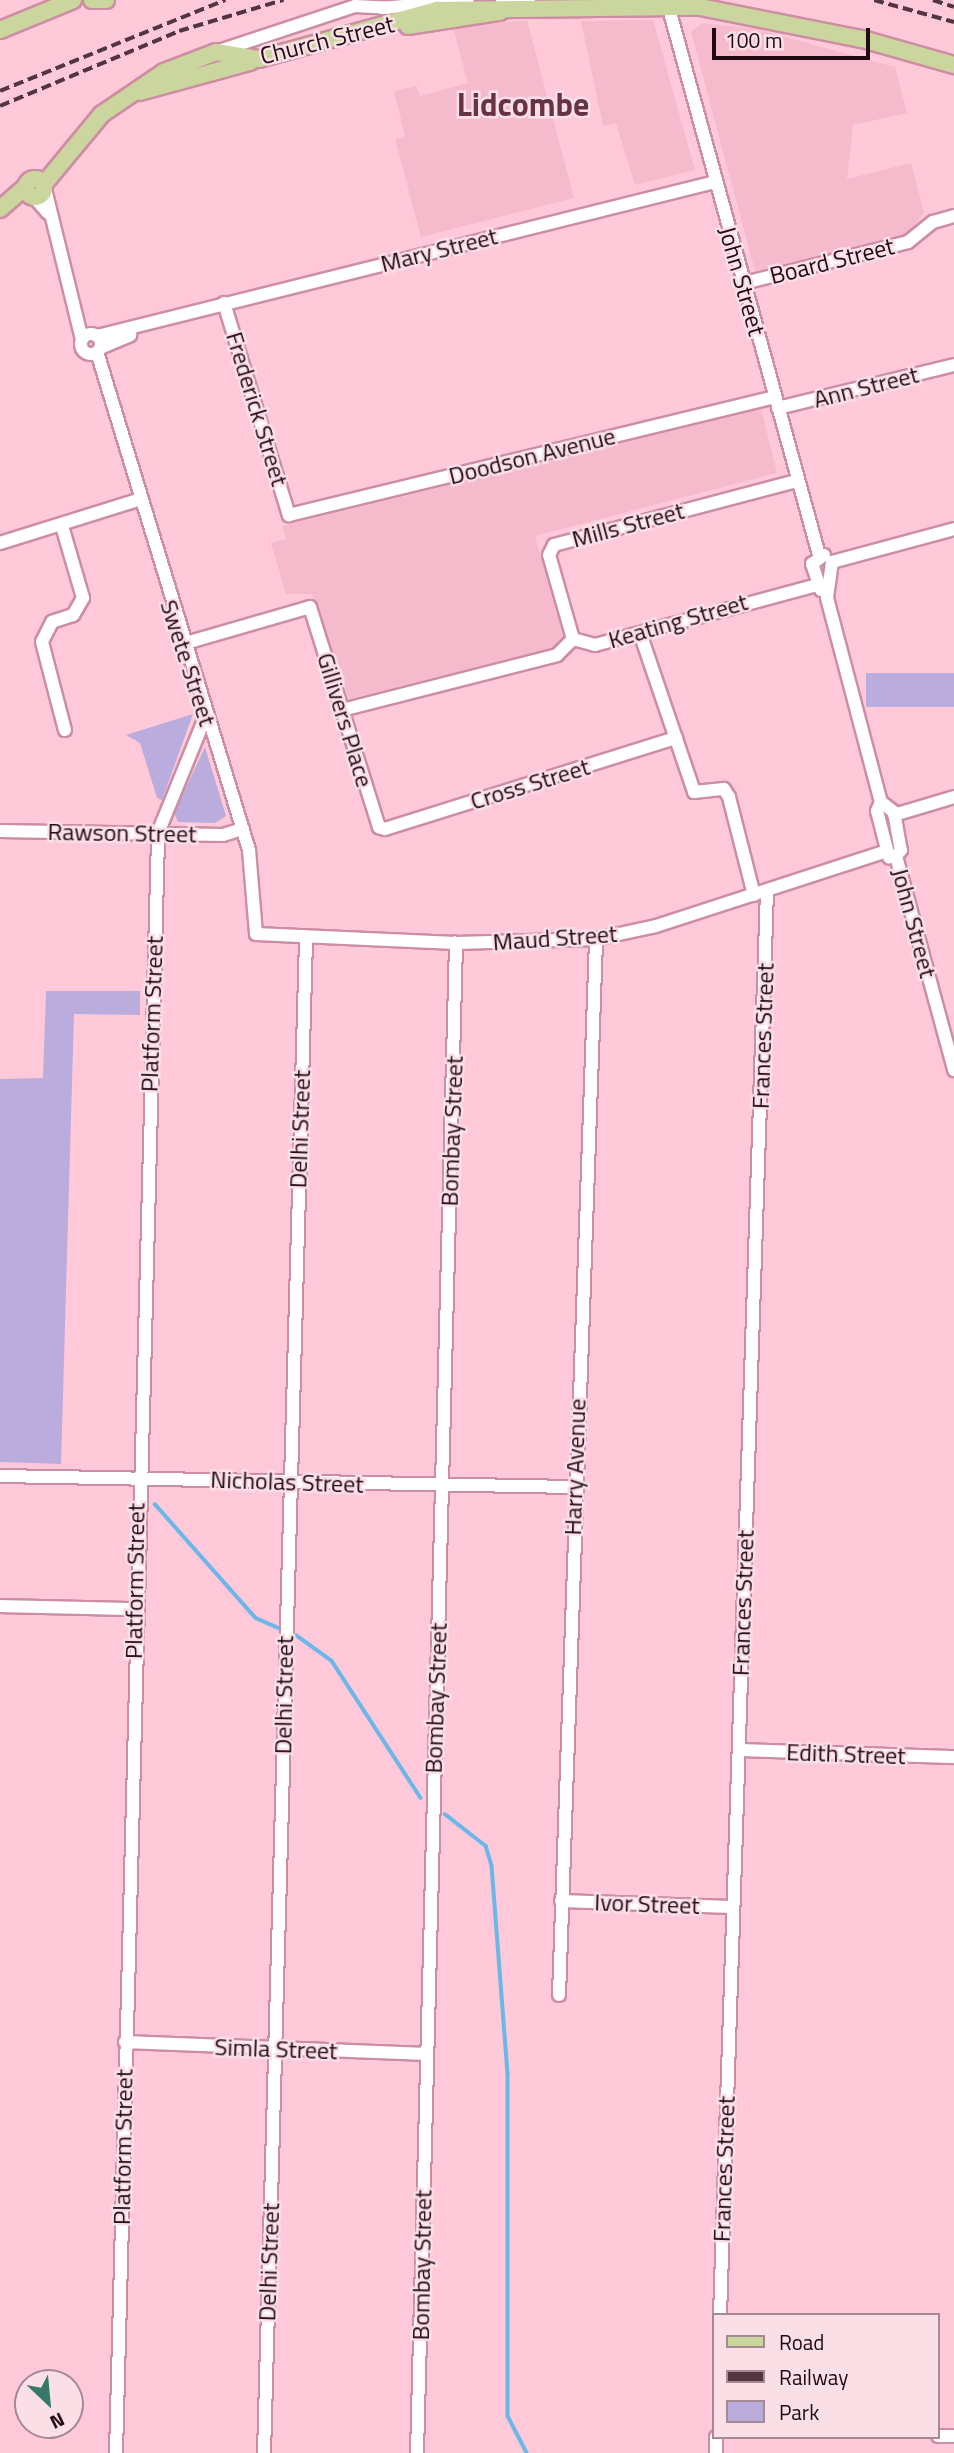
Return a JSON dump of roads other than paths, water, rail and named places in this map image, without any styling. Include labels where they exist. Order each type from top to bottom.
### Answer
[{"type":"main road","points":[[31,17],[54,0]]},
{"type":"main road","points":[[0,30],[73,0]]},
{"type":"main road","points":[[92,0],[106,0]]},
{"type":"main road","points":[[343,37],[508,4]]},
{"type":"main road","points":[[426,13],[508,4],[668,5],[862,39],[954,65]]},
{"type":"main road","points":[[426,13],[532,5]]},
{"type":"main road","name":"Church Street","points":[[0,210],[35,189],[59,160],[127,97],[157,76],[213,53],[259,59],[426,13]]},
{"type":"main road","points":[[127,97],[230,55]]},
{"type":"main road","points":[[144,90],[259,59]]},
{"type":"street","points":[[382,8],[468,0]]},
{"type":"street","name":"Church Street","points":[[213,53],[285,32],[354,3],[426,13]]},
{"type":"street","name":"John Street","points":[[668,5],[819,555]]},
{"type":"street","points":[[230,55],[285,32]]},
{"type":"street","name":"Mary Street","points":[[93,344],[224,303],[715,182]]},
{"type":"street","name":"Swete Street","points":[[35,189],[51,219],[75,301],[93,344],[105,392],[182,644],[243,829],[256,934]]},
{"type":"street","name":"Board Street","points":[[744,284],[908,242],[933,222],[954,216]]},
{"type":"street","name":"Frederick Street","points":[[224,303],[289,515]]},
{"type":"street","name":"Ann Street","points":[[776,403],[954,365]]},
{"type":"street","name":"Doodson Avenue","points":[[289,515],[776,403]]},
{"type":"street","name":"Mills Street","points":[[573,639],[549,555],[554,545],[797,481]]},
{"type":"street","points":[[0,543],[62,526],[138,500]]},
{"type":"street","points":[[62,526],[83,598],[73,615],[52,622],[42,642],[65,730]]},
{"type":"street","points":[[814,570],[954,529]]},
{"type":"street","points":[[831,566],[819,555],[814,570],[818,585],[827,598],[881,802],[890,854],[901,850],[894,815],[881,802]]},
{"type":"street","points":[[827,598],[831,566]]},
{"type":"street","name":"Keating Street","points":[[342,710],[557,654],[573,639],[595,645],[818,585]]},
{"type":"street","name":"Gillivers Place","points":[[182,644],[310,607],[379,827],[385,829]]},
{"type":"street","points":[[640,633],[676,738]]},
{"type":"street","name":"Platform Street","points":[[116,2453],[137,1477],[158,833],[205,718]]},
{"type":"street","name":"Frances Street","points":[[676,738],[696,795],[727,793],[760,893],[739,1750],[720,2313]]},
{"type":"street","name":"Cross Street","points":[[385,829],[676,738]]},
{"type":"street","points":[[894,815],[954,797]]},
{"type":"street","name":"Rawson Street","points":[[0,831],[158,833],[243,829]]},
{"type":"street","name":"John Street","points":[[890,854],[954,1070]]},
{"type":"street","name":"Maud Street","points":[[256,934],[456,943],[596,939],[890,854]]},
{"type":"street","name":"Delhi Street","points":[[264,2453],[306,938]]},
{"type":"street","name":"Harry Avenue","points":[[559,1995],[574,1487],[596,939]]},
{"type":"street","name":"Bombay Street","points":[[417,2453],[456,943]]},
{"type":"street","name":"Nicholas Street","points":[[0,1476],[290,1480],[442,1487],[574,1487]]},
{"type":"street","points":[[0,1606],[134,1609]]},
{"type":"street","name":"Edith Street","points":[[739,1750],[954,1757]]},
{"type":"street","name":"Ivor Street","points":[[561,1901],[732,1907]]},
{"type":"street","name":"Simla Street","points":[[125,2042],[427,2054]]},
{"type":"waterway","points":[[155,1504],[256,1618],[278,1628]]},
{"type":"waterway","points":[[296,1635],[332,1661],[421,1798]]},
{"type":"waterway","points":[[445,1814],[486,1846],[492,1866],[508,2074],[508,2416],[527,2453]]},
{"type":"railway","points":[[0,91],[225,0]]},
{"type":"railway","points":[[0,106],[179,31],[283,0]]},
{"type":"railway","points":[[874,0],[954,22]]},
{"type":"railway","points":[[933,0],[954,7]]},
{"type":"district","name":"Lidcombe","points":[[523,104]]}]
